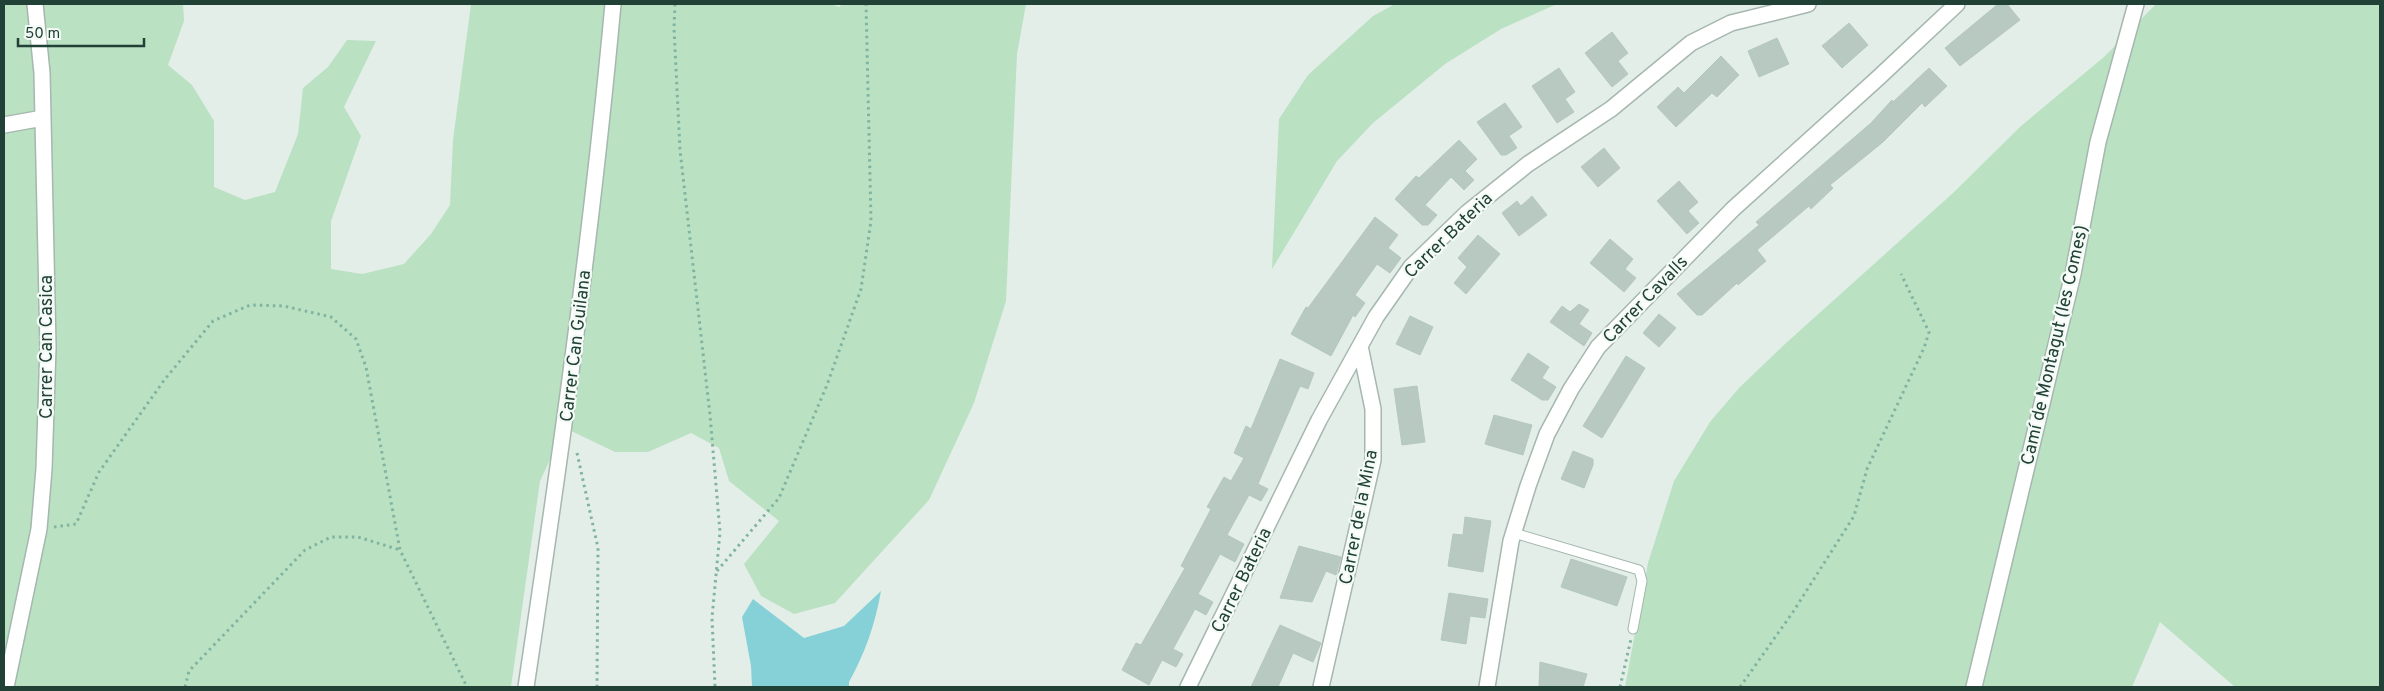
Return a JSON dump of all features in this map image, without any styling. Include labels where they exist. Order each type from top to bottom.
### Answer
[{"type":"street","name":"Carrer Can Casica","points":[[6,687],[39,529],[44,469],[48,347],[42,73],[35,4]]},
{"type":"street","name":"Carrer Can Guilana","points":[[526,687],[565,428],[600,150],[613,4]]},
{"type":"street","name":"Carrer Bateria","points":[[1188,687],[1319,420],[1376,318],[1411,267],[1468,212],[1528,164],[1611,109],[1691,43],[1731,24],[1808,4]]},
{"type":"street","name":"Carrer Cavalls","points":[[1487,687],[1514,533],[1547,434],[1571,390],[1598,347],[1732,209],[1877,80],[1957,4]]},
{"type":"street","name":"Camí de Montagut (les Comes)","points":[[1974,687],[2073,274],[2098,142],[2136,4]]},
{"type":"street","points":[[4,125],[43,118]]},
{"type":"street","name":"Carrer de la Mina","points":[[1321,687],[1373,460],[1373,409],[1360,346]]},
{"type":"lane","points":[[1514,533],[1639,570],[1642,581],[1633,629]]},
{"type":"path","points":[[675,4],[674,28],[680,150],[710,415],[720,532],[712,618],[715,687]]},
{"type":"path","points":[[716,572],[779,498],[827,385],[861,289],[871,221],[866,4]]},
{"type":"path","points":[[1740,687],[1792,612],[1854,516],[1867,469],[1924,348],[1929,332],[1900,274]]},
{"type":"path","points":[[39,529],[76,524],[99,472],[165,379],[213,321],[250,305],[284,306],[331,317],[356,339],[366,367],[400,550],[466,687]]},
{"type":"path","points":[[565,428],[573,437],[598,548],[597,687]]},
{"type":"path","points":[[185,687],[189,671],[305,550],[331,537],[358,538],[400,550]]},
{"type":"path","points":[[1620,687],[1633,629]]},
{"type":"green space","points":[[4,4],[183,4],[184,21],[168,65],[192,85],[214,121],[214,187],[245,200],[275,192],[298,134],[303,88],[328,67],[347,40],[376,41],[344,107],[361,136],[331,221],[331,269],[362,274],[404,264],[431,234],[450,205],[453,140],[471,4],[831,4],[839,7],[842,4],[1026,4],[1017,54],[1006,301],[974,403],[929,500],[835,603],[794,614],[761,596],[744,564],[779,521],[729,481],[719,448],[691,433],[648,452],[615,452],[565,428],[540,481],[511,687],[4,687]]},
{"type":"green space","points":[[1395,4],[1557,4],[1501,29],[1445,64],[1373,123],[1337,161],[1272,269],[1279,119],[1308,75],[1373,16]]},
{"type":"green space","points":[[2156,4],[2380,4],[2380,687],[2235,687],[2160,622],[2132,687],[1625,687],[1648,563],[1674,481],[1710,422],[1739,388],[1785,344],[1953,193],[2021,126],[2104,57]]},
{"type":"water","points":[[881,591],[869,638],[849,682],[849,687],[752,687],[751,666],[742,617],[753,599],[804,638],[844,626]]},
{"type":"building","points":[[1998,4],[2007,4],[2020,20],[1960,66],[1945,48]]},
{"type":"building","points":[[1849,23],[1868,45],[1842,68],[1822,46]]},
{"type":"building","points":[[1612,32],[1628,53],[1618,61],[1628,74],[1612,87],[1585,53]]},
{"type":"building","points":[[1777,38],[1789,64],[1759,77],[1748,51]]},
{"type":"building","points":[[1721,56],[1739,75],[1717,97],[1712,93],[1676,127],[1657,107],[1678,87],[1684,93]]},
{"type":"building","points":[[1559,68],[1575,92],[1565,99],[1574,112],[1557,123],[1532,86]]},
{"type":"building","points":[[1929,68],[1947,86],[1925,107],[1922,103],[1883,142],[1830,185],[1833,188],[1811,209],[1809,206],[1757,250],[1766,261],[1738,285],[1737,283],[1702,315],[1697,315],[1677,294],[1759,225],[1756,222],[1871,123],[1892,100],[1893,102]]},
{"type":"building","points":[[1505,103],[1522,127],[1509,136],[1517,148],[1506,155],[1501,155],[1477,122]]},
{"type":"building","points":[[1459,140],[1477,159],[1465,171],[1474,180],[1464,190],[1451,177],[1425,205],[1437,215],[1428,225],[1422,225],[1395,199],[1416,176],[1419,178]]},
{"type":"building","points":[[1604,148],[1620,168],[1598,187],[1581,167]]},
{"type":"building","points":[[1679,181],[1698,202],[1688,211],[1699,223],[1687,234],[1657,201]]},
{"type":"building","points":[[1532,196],[1547,215],[1519,236],[1502,213],[1517,201],[1521,206]]},
{"type":"building","points":[[1375,217],[1398,235],[1388,248],[1401,258],[1390,273],[1377,264],[1355,295],[1365,303],[1355,317],[1353,315],[1331,356],[1291,334],[1306,307],[1308,308]]},
{"type":"building","points":[[1478,235],[1500,254],[1466,294],[1454,283],[1467,267],[1458,258]]},
{"type":"building","points":[[1610,239],[1633,259],[1625,269],[1636,278],[1624,292],[1590,263]]},
{"type":"building","points":[[1579,304],[1589,310],[1579,324],[1592,333],[1584,346],[1550,322],[1562,306],[1570,312]]},
{"type":"building","points":[[1659,314],[1676,328],[1659,347],[1643,333]]},
{"type":"building","points":[[1410,316],[1433,327],[1420,355],[1396,344]]},
{"type":"building","points":[[1528,353],[1549,367],[1542,378],[1556,387],[1548,400],[1542,400],[1511,380]]},
{"type":"building","points":[[1626,356],[1645,368],[1602,438],[1583,426]]},
{"type":"building","points":[[1280,359],[1314,373],[1308,389],[1300,386],[1258,484],[1268,489],[1261,501],[1249,495],[1227,535],[1244,544],[1235,562],[1220,554],[1198,594],[1213,602],[1206,615],[1195,609],[1173,649],[1183,654],[1176,667],[1162,660],[1149,685],[1122,670],[1136,643],[1141,645],[1185,568],[1181,566],[1211,509],[1207,507],[1224,477],[1231,481],[1244,458],[1234,453],[1246,426],[1251,429]]},
{"type":"building","points":[[1417,386],[1425,442],[1402,445],[1394,389]]},
{"type":"building","points":[[1494,415],[1532,425],[1523,455],[1485,444]]},
{"type":"building","points":[[1573,451],[1593,459],[1593,465],[1584,488],[1561,479]]},
{"type":"building","points":[[1465,517],[1491,521],[1483,572],[1448,566],[1453,534],[1463,535]]},
{"type":"building","points":[[1299,546],[1341,557],[1336,575],[1326,571],[1312,602],[1280,598]]},
{"type":"building","points":[[1571,559],[1627,577],[1617,606],[1561,587]]},
{"type":"building","points":[[1449,593],[1488,599],[1485,618],[1470,616],[1466,644],[1441,640]]},
{"type":"building","points":[[1280,625],[1321,643],[1313,662],[1293,653],[1278,687],[1251,687]]},
{"type":"building","points":[[1540,662],[1587,674],[1583,687],[1539,687]]}]
